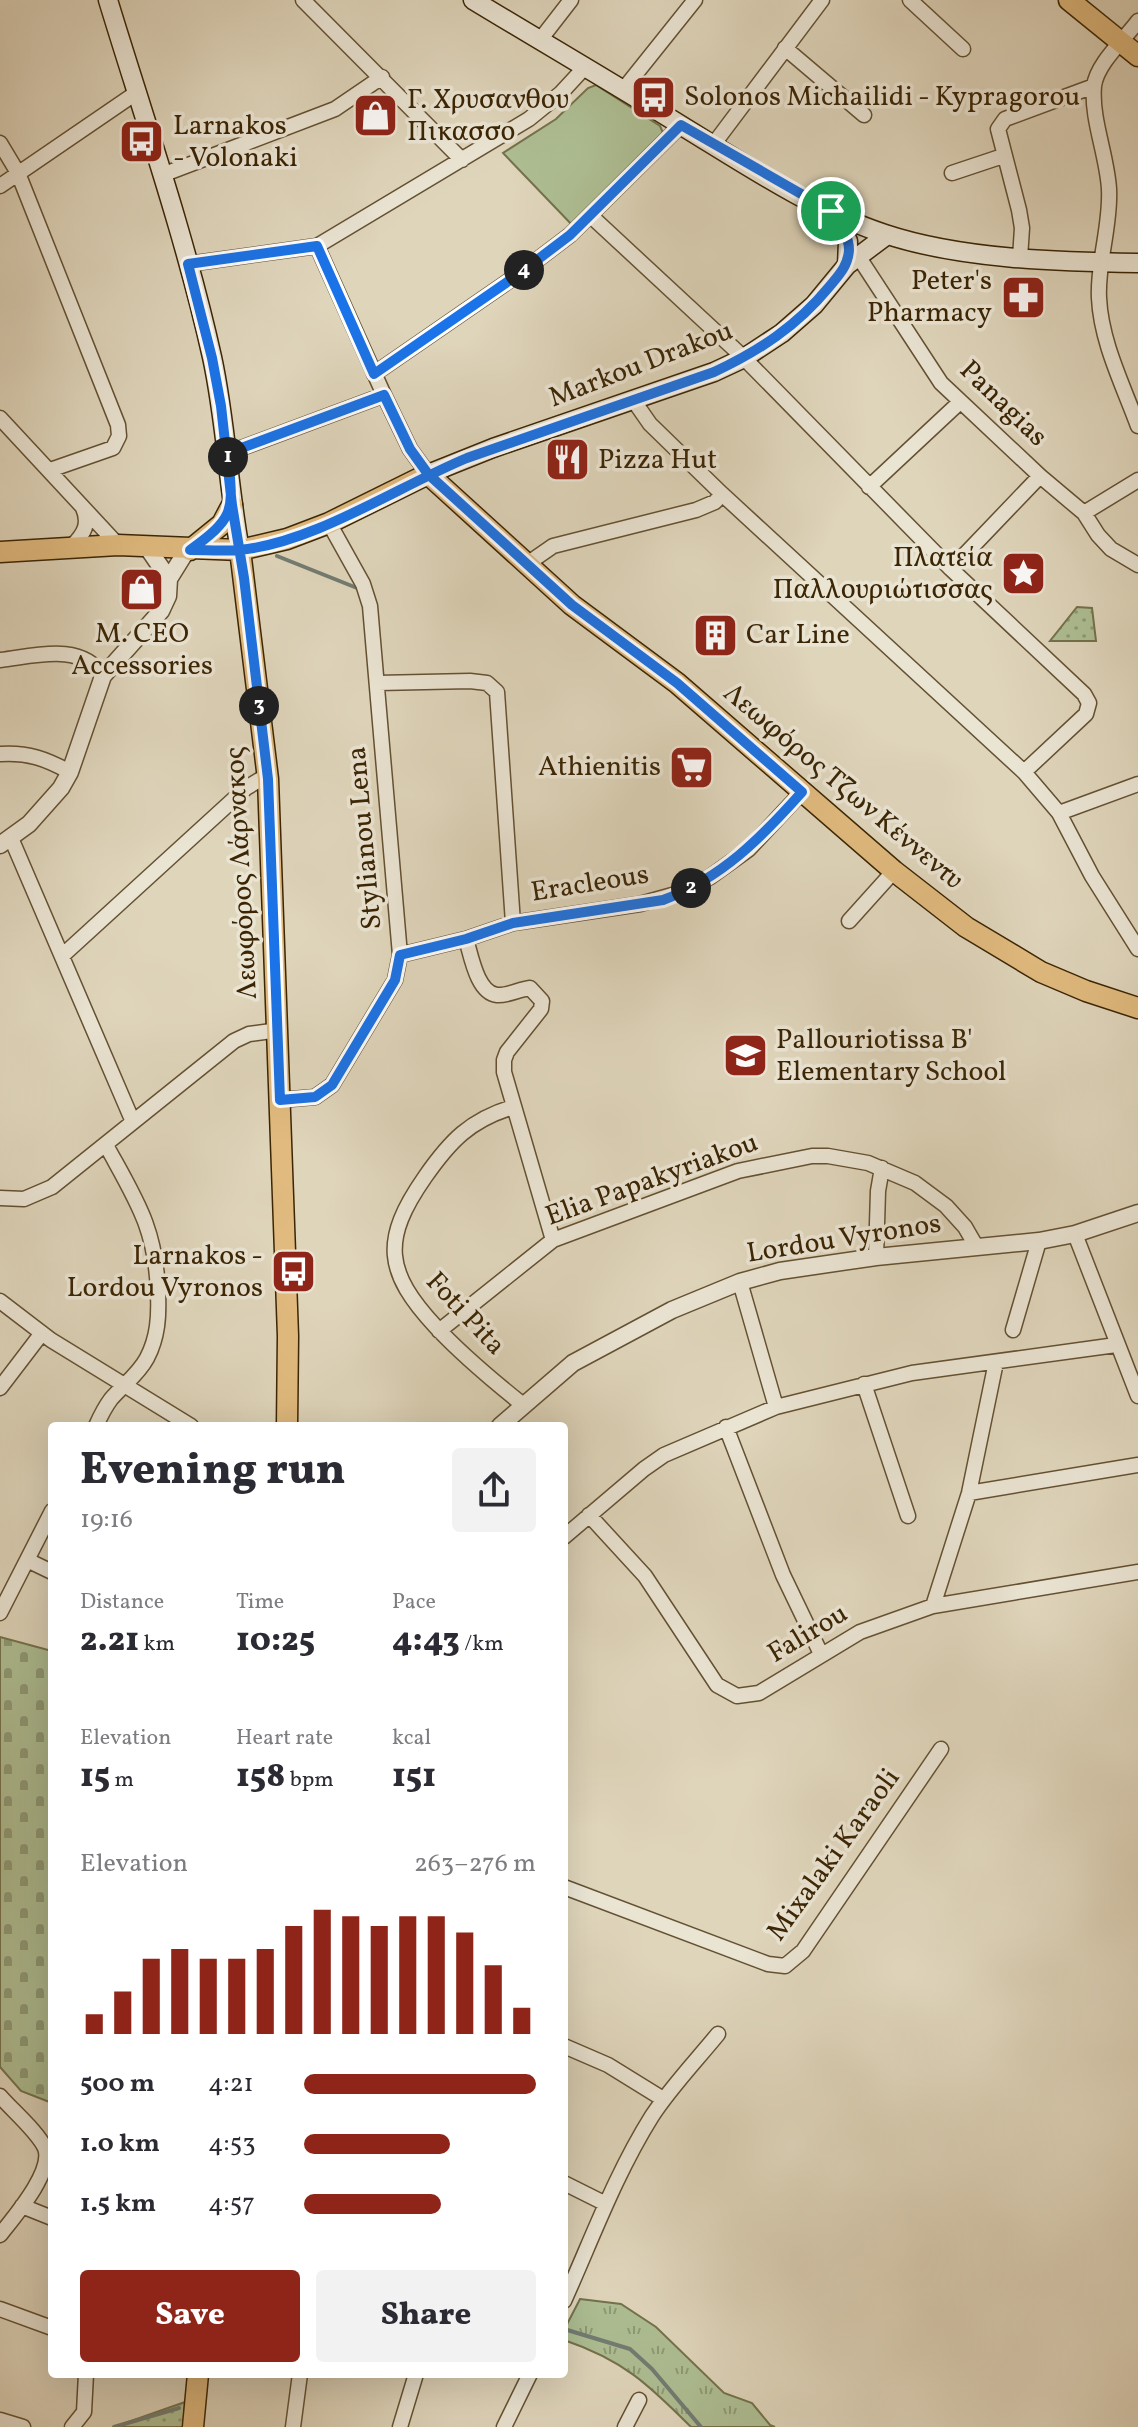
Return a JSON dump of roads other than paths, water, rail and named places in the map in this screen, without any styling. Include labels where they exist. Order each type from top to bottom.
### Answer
[{"type":"main road","name":"Λεωφόρος Λάρνακος","points":[[108,0],[188,264],[212,358],[228,453],[268,779],[288,1336],[285,1422]]},
{"type":"main road","points":[[473,0],[713,145],[831,211],[887,235],[961,251],[1020,258],[1138,263]]},
{"type":"main road","points":[[1069,0],[1138,56]]},
{"type":"main road","points":[[831,211],[848,241],[852,260]]},
{"type":"main road","name":"Markou Drakou","points":[[852,260],[853,246],[866,226]]},
{"type":"main road","name":"Markou Drakou","points":[[428,474],[493,448],[714,372],[744,358],[799,319],[852,260],[887,235]]},
{"type":"main road","points":[[0,552],[118,545],[240,550],[287,539],[329,523],[428,474]]},
{"type":"main road","name":"Λεωφόρος Τζων Κέννεντυ","points":[[428,474],[572,605],[693,696],[894,871],[966,927],[1003,951],[1070,985],[1138,1008]]},
{"type":"main road","points":[[188,550],[219,527],[232,505]]},
{"type":"main road","points":[[193,2427],[198,2378]]},
{"type":"street","points":[[303,0],[462,160]]},
{"type":"street","points":[[540,40],[571,0]]},
{"type":"street","points":[[623,90],[695,0]]},
{"type":"street","points":[[713,145],[822,0]]},
{"type":"street","points":[[910,0],[963,49]]},
{"type":"street","points":[[1138,21],[1101,69],[1094,86],[1109,189],[1107,238],[1099,283],[1100,310],[1107,342],[1138,426]]},
{"type":"street","points":[[785,48],[864,115]]},
{"type":"street","points":[[188,264],[317,246],[541,110],[585,67]]},
{"type":"street","points":[[162,175],[335,109],[382,77]]},
{"type":"street","points":[[1020,258],[1022,228],[1019,210],[997,133],[1003,121],[1094,86]]},
{"type":"street","points":[[0,186],[136,93]]},
{"type":"street","points":[[374,374],[516,276],[591,216],[681,125]]},
{"type":"street","points":[[0,143],[18,173],[118,425],[117,443],[106,452],[50,470]]},
{"type":"street","points":[[952,173],[1003,156]]},
{"type":"street","points":[[591,216],[744,358],[951,569],[1087,698],[1089,708],[1082,719],[1024,772]]},
{"type":"street","name":"Λεωφόρος Τζων Κέννεντυ","points":[[317,246],[410,449],[428,474]]},
{"type":"street","name":"Panagias","points":[[852,260],[941,383],[1084,513],[1111,549],[1138,565]]},
{"type":"street","points":[[228,453],[384,395]]},
{"type":"street","points":[[634,401],[650,424],[722,494],[1024,772],[1059,813],[1092,876],[1138,949]]},
{"type":"street","points":[[869,487],[960,402]]},
{"type":"street","points":[[0,418],[118,545]]},
{"type":"street","points":[[951,569],[1040,476]]},
{"type":"street","points":[[1084,513],[1138,480]]},
{"type":"street","points":[[527,564],[553,546],[696,510],[715,502],[722,494]]},
{"type":"street","points":[[72,546],[87,524],[82,503]]},
{"type":"street","name":"Stylianou Lena","points":[[280,1100],[315,1097],[332,1085],[395,980],[400,955],[368,597],[329,523]]},
{"type":"street","points":[[147,547],[169,579]]},
{"type":"street","points":[[133,1122],[62,956],[6,842],[47,806],[70,772],[103,676],[161,611],[168,596],[169,579],[188,550]]},
{"type":"street","points":[[0,660],[68,654],[96,665],[103,676]]},
{"type":"street","points":[[378,683],[470,681],[487,683],[497,692],[513,923]]},
{"type":"street","points":[[0,754],[26,753],[44,758],[70,772]]},
{"type":"street","points":[[62,956],[246,788],[261,779],[268,779]]},
{"type":"street","points":[[1059,813],[1138,784]]},
{"type":"street","name":"Eracleous","points":[[400,955],[466,939],[513,923],[651,902],[683,892],[749,849],[802,792]]},
{"type":"street","points":[[849,921],[894,871]]},
{"type":"street","points":[[466,939],[480,979],[488,991],[499,996],[530,988],[542,1001],[541,1009],[504,1060],[504,1072],[553,1240]]},
{"type":"street","points":[[0,1198],[24,1199],[52,1187],[234,1041],[249,1034],[279,1030]]},
{"type":"street","name":"Foti Pita","points":[[513,1107],[488,1114],[455,1139],[416,1190],[398,1223],[395,1255],[402,1285],[414,1303],[481,1371],[522,1404]]},
{"type":"street","points":[[98,1422],[112,1398],[141,1368],[154,1342],[158,1322],[157,1263],[151,1234],[106,1145]]},
{"type":"street","name":"Elia Papakyriakou","points":[[439,1331],[553,1240],[706,1182],[781,1161],[828,1156],[882,1168],[932,1194],[965,1227],[976,1246]]},
{"type":"street","points":[[876,1257],[878,1191],[882,1168]]},
{"type":"street","name":"Lordou Vyronos","points":[[504,1422],[562,1371],[597,1348],[672,1310],[740,1282],[780,1271],[876,1257],[1039,1241],[1075,1234],[1138,1213]]},
{"type":"street","points":[[1075,1234],[1138,1396]]},
{"type":"street","points":[[1013,1330],[1039,1241]]},
{"type":"street","points":[[740,1282],[776,1407]]},
{"type":"street","points":[[0,1301],[42,1333],[185,1422]]},
{"type":"street","points":[[0,1388],[42,1333]]},
{"type":"street","points":[[568,1533],[664,1455],[776,1407],[912,1373],[1116,1345]]},
{"type":"street","points":[[933,1606],[969,1493],[996,1362]]},
{"type":"street","points":[[864,1384],[908,1516]]},
{"type":"street","points":[[726,1427],[783,1575],[821,1654]]},
{"type":"street","points":[[969,1493],[1138,1465]]},
{"type":"street","name":"Falirou","points":[[589,1515],[645,1576],[708,1672],[723,1690],[737,1696],[759,1693],[860,1632],[933,1606],[1138,1572]]},
{"type":"street","points":[[4,1606],[48,1519]]},
{"type":"street","points":[[27,1560],[48,1570]]},
{"type":"street","name":"Mixalaki Karaoli","points":[[568,1891],[768,1964],[785,1966],[803,1951],[941,1749]]},
{"type":"street","points":[[568,2291],[604,2203],[635,2144],[663,2099],[718,2034]]},
{"type":"street","points":[[568,2048],[608,2065],[663,2099]]},
{"type":"street","points":[[0,2096],[41,2141],[46,2154],[45,2169],[0,2235]]},
{"type":"street","points":[[568,2185],[604,2203]]},
{"type":"street","points":[[22,2206],[48,2216]]},
{"type":"street","points":[[0,2309],[48,2327]]},
{"type":"street","points":[[72,2427],[84,2412],[86,2378]]},
{"type":"street","points":[[293,2427],[299,2378]]},
{"type":"street","points":[[400,2427],[415,2378]]},
{"type":"street","points":[[504,2427],[528,2378]]},
{"type":"street","points":[[625,2427],[639,2400]]},
{"type":"street","points":[[0,2420],[23,2427]]},
{"type":"waterway","points":[[277,556],[357,588]]},
{"type":"waterway","points":[[568,2330],[630,2349],[652,2369],[701,2427]]},
{"type":"waterway","points":[[114,2427],[179,2408]]},
{"type":"place","name":"Solonos Michailidi - Kypragorou","points":[[653,97]]},
{"type":"place","name":"Γ. Χρυσανθου Πικασσο","points":[[376,116]]},
{"type":"place","name":"Larnakos - Volonaki","points":[[142,142]]},
{"type":"place","name":"Peter's Pharmacy","points":[[1023,297]]},
{"type":"place","name":"Pizza Hut","points":[[567,460]]},
{"type":"place","name":"Πλατεία Παλλουριώτισσας","points":[[1024,574]]},
{"type":"place","name":"M. CEO Accessories","points":[[142,590]]},
{"type":"place","name":"Car Line","points":[[715,635]]},
{"type":"place","name":"Athienitis","points":[[692,767]]},
{"type":"place","name":"Pallouriotissa B' Elementary School","points":[[745,1056]]},
{"type":"place","name":"Larnakos - Lordou Vyronos","points":[[294,1272]]}]
